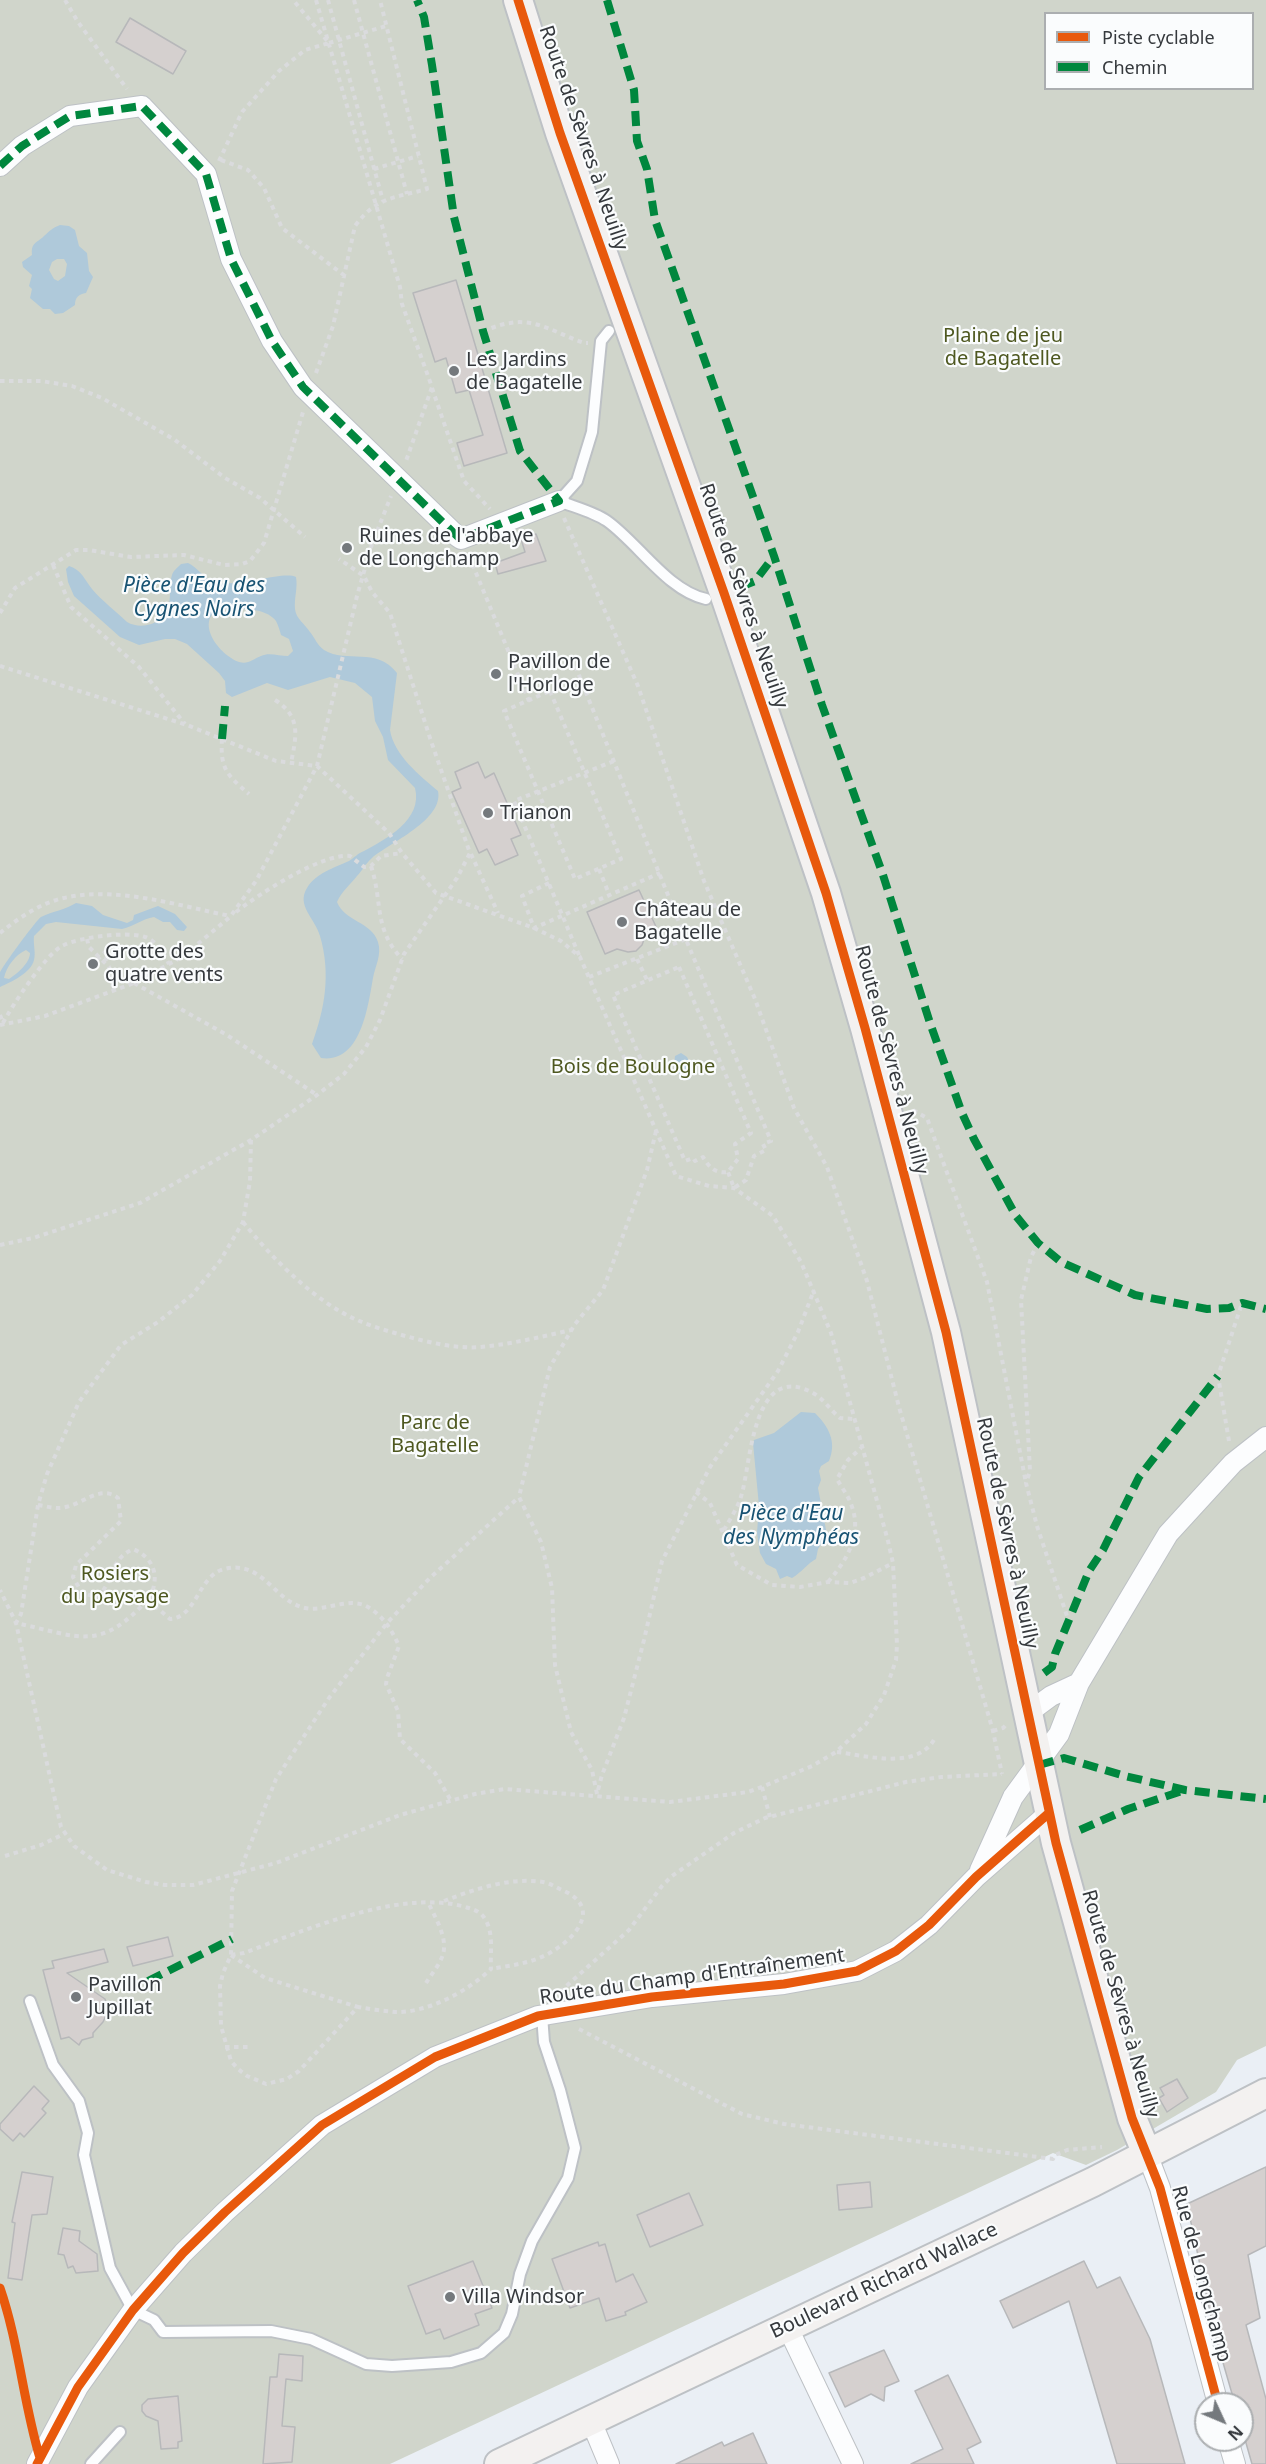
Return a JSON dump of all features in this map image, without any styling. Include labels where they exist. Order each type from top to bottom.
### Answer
[{"type":"street","name":"Route de Sèvres à Neuilly","points":[[518,0],[564,144],[724,593],[826,893],[865,1028],[946,1332],[1049,1813],[1091,1976],[1132,2118],[1146,2154]]},
{"type":"street","points":[[0,166],[22,146],[70,116],[142,106],[206,174],[231,259],[272,341],[309,393],[398,480],[462,539],[559,501]]},
{"type":"street","name":"Route du Champ d'Entraînement","points":[[976,1877],[1013,1797],[1039,1765],[1059,1734],[1079,1683],[1168,1534],[1233,1463],[1266,1437]]},
{"type":"street","points":[[1028,1713],[1051,1695],[1079,1683]]},
{"type":"street","name":"Route du Champ d'Entraînement","points":[[37,2464],[78,2387],[133,2310],[191,2245],[322,2125],[435,2057],[550,2014],[652,1997],[784,1984],[857,1971],[896,1951],[929,1925],[976,1877],[1049,1813]]},
{"type":"street","name":"Boulevard Richard Wallace","points":[[499,2464],[1146,2154],[1266,2093]]},
{"type":"street","name":"Rue de Longchamp","points":[[1146,2154],[1160,2188],[1215,2392]]},
{"type":"street","points":[[787,2326],[853,2464]]},
{"type":"street","points":[[591,2421],[609,2464]]},
{"type":"lane","points":[[609,331],[601,341],[592,432],[577,481],[559,501],[606,520],[670,578],[697,597],[706,599]]},
{"type":"lane","points":[[30,2001],[53,2065],[79,2102],[88,2133],[84,2155],[110,2268],[133,2310],[154,2320],[164,2332],[271,2331],[311,2339],[366,2364],[410,2366],[451,2362],[480,2353],[504,2333],[512,2314],[520,2274],[532,2241],[568,2178],[575,2148],[560,2090],[544,2042],[550,2014]]},
{"type":"lane","points":[[90,2464],[120,2432]]},
{"type":"path","points":[[65,0],[118,79],[142,106]]},
{"type":"path","points":[[293,0],[329,44]]},
{"type":"path","points":[[316,0],[400,287],[402,304],[464,481],[503,523]]},
{"type":"path","points":[[328,0],[383,201]]},
{"type":"path","points":[[354,0],[407,194]]},
{"type":"path","points":[[0,613],[15,588],[76,550],[89,549],[131,557],[184,555],[224,565],[242,564],[255,558],[264,543],[275,512],[309,393],[333,327],[355,226],[376,203],[427,189],[380,0]]},
{"type":"path","points":[[206,174],[220,160],[243,112],[279,71],[305,50],[386,26]]},
{"type":"path","points":[[374,169],[418,156]]},
{"type":"path","points":[[220,160],[248,170],[264,188],[282,228],[345,276]]},
{"type":"path","points":[[483,331],[511,322],[527,322],[551,328],[584,343],[601,341]]},
{"type":"path","points":[[0,381],[41,381],[72,386],[102,398],[175,440],[225,478],[260,498],[305,537]]},
{"type":"path","points":[[230,916],[256,881],[317,766],[372,544],[432,387]]},
{"type":"path","points":[[559,501],[565,523],[638,686],[704,881],[755,999],[794,1108],[827,1167],[867,1281],[902,1419],[993,1731],[1002,1774],[1006,1780]]},
{"type":"path","points":[[462,539],[529,700]]},
{"type":"path","points":[[339,559],[364,576],[372,592],[390,613],[470,854],[498,914]]},
{"type":"path","points":[[53,566],[71,607],[139,667],[186,725]]},
{"type":"path","points":[[572,658],[771,1141],[763,1144],[766,1150],[754,1156],[754,1163],[746,1179],[734,1188]]},
{"type":"path","points":[[0,666],[186,725],[276,761],[317,766],[389,833],[402,853],[436,893],[534,928],[561,941],[580,957]]},
{"type":"path","points":[[550,692],[621,859],[575,879],[504,711],[529,700],[550,692]]},
{"type":"path","points":[[275,700],[284,706],[296,727],[291,764]]},
{"type":"path","points":[[222,739],[221,757],[224,768],[230,777],[249,794]]},
{"type":"path","points":[[0,1590],[16,1623],[57,1816],[66,1833],[74,1846],[107,1870],[130,1879],[165,1885],[193,1885],[240,1872],[312,1851],[400,1815],[450,1799],[505,1789],[597,1794],[670,1802],[748,1792],[812,1766],[836,1752],[858,1733],[874,1713],[892,1676],[897,1645],[893,1563],[831,1333],[801,1262],[772,1216],[734,1188],[709,1186],[676,1176],[514,801],[614,761]]},
{"type":"path","points":[[2,1024],[45,1016],[134,983],[182,957],[258,895],[330,858],[350,856],[364,867],[371,866],[381,856],[402,853]]},
{"type":"path","points":[[0,1245],[33,1238],[140,1203],[251,1140],[344,1074],[366,1047],[380,1020],[402,959],[457,878],[470,854]]},
{"type":"path","points":[[371,866],[376,881],[377,906],[384,935],[402,959]]},
{"type":"path","points":[[599,869],[609,894]]},
{"type":"path","points":[[534,928],[660,873]]},
{"type":"path","points":[[534,928],[522,896],[549,883]]},
{"type":"path","points":[[0,933],[34,909],[69,897],[110,894],[230,916]]},
{"type":"path","points":[[2,1024],[9,1010],[54,951],[62,946],[115,935],[145,937],[153,941],[169,964]]},
{"type":"path","points":[[87,939],[89,947],[109,967],[110,980],[115,990]]},
{"type":"path","points":[[589,976],[686,939]]},
{"type":"path","points":[[96,960],[106,951],[108,954],[105,962]]},
{"type":"path","points":[[637,959],[647,980]]},
{"type":"path","points":[[679,967],[751,1133],[735,1144],[738,1160],[728,1172],[723,1173],[710,1169],[703,1157],[696,1161],[693,1158],[685,1161],[613,995],[647,980],[679,967]]},
{"type":"path","points":[[134,983],[227,1035],[317,1095]]},
{"type":"path","points":[[0,1016],[2,1024]]},
{"type":"path","points":[[913,1110],[927,1118],[987,1282],[1026,1483],[1037,1526],[1070,1622]]},
{"type":"path","points":[[358,2007],[299,2071],[277,2082],[266,2084],[247,2076],[231,2061],[220,2026],[222,1973],[231,1955],[232,1891],[276,1779],[329,1698],[387,1623],[430,1578],[519,1497],[550,1367],[571,1330],[603,1290],[636,1201],[656,1131]]},
{"type":"path","points":[[16,1623],[21,1614],[38,1505],[47,1474],[79,1402],[121,1345],[158,1322],[192,1295],[220,1261],[243,1222],[250,1181],[251,1140]]},
{"type":"path","points":[[728,1172],[734,1188]]},
{"type":"path","points":[[243,1222],[267,1253],[312,1292],[355,1319],[398,1334],[436,1344],[479,1347],[571,1330]]},
{"type":"path","points":[[1026,1483],[1030,1471],[1021,1300],[1031,1257],[1038,1243]]},
{"type":"path","points":[[597,1794],[624,1718],[645,1640],[662,1561],[710,1467],[783,1361],[798,1332],[814,1290]]},
{"type":"path","points":[[1233,1463],[1218,1376],[1242,1303]]},
{"type":"path","points":[[723,1531],[742,1496],[753,1431],[761,1411],[774,1394],[785,1389],[796,1388],[818,1396],[840,1418],[853,1419]]},
{"type":"path","points":[[752,1408],[761,1411]]},
{"type":"path","points":[[828,1582],[845,1563],[852,1548],[855,1525],[851,1504],[837,1479],[848,1460],[861,1448]]},
{"type":"path","points":[[16,1623],[85,1638],[102,1636],[121,1625],[150,1597],[156,1575],[145,1556],[133,1549],[123,1554],[114,1564],[104,1592],[96,1597],[82,1593],[73,1577],[76,1565],[121,1521],[118,1498],[112,1493],[100,1492],[84,1502],[59,1508],[38,1505]]},
{"type":"path","points":[[696,1492],[710,1503],[737,1565],[772,1585],[800,1587],[828,1582],[856,1582],[893,1563]]},
{"type":"path","points":[[519,1497],[541,1542],[552,1588],[555,1665],[570,1732],[592,1770],[597,1794]]},
{"type":"path","points":[[150,1597],[155,1606],[170,1619],[177,1618],[185,1613],[212,1576],[223,1570],[239,1568],[257,1574],[294,1602],[306,1608],[360,1604],[367,1606],[387,1623],[399,1646],[386,1684],[398,1711],[400,1739],[435,1773],[450,1799]]},
{"type":"path","points":[[993,1731],[1003,1728]]},
{"type":"path","points":[[836,1752],[897,1758],[915,1756],[928,1748],[936,1736]]},
{"type":"path","points":[[1002,1774],[941,1777],[906,1782],[770,1816],[734,1833],[672,1876],[629,1930],[563,1989],[550,2014],[742,2114],[784,2124],[1053,2159],[1055,2155],[1067,2150],[1102,2147]]},
{"type":"path","points":[[762,1787],[770,1816]]},
{"type":"path","points":[[5,1856],[41,1845],[66,1833]]},
{"type":"path","points":[[517,1881],[545,1882],[576,1896],[582,1906],[584,1918],[575,1933],[564,1943],[537,1959],[523,1964],[491,1969],[459,1994],[414,2010],[395,2012],[358,2007],[265,1978],[231,1955],[244,1953],[325,1923],[388,1907],[442,1901],[475,1889],[517,1881]]},
{"type":"path","points":[[442,1901],[476,1910],[484,1918],[490,1939],[491,1969]]},
{"type":"path","points":[[426,1983],[440,1961],[444,1949],[428,1902]]},
{"type":"path","points":[[225,2047],[252,2047]]},
{"type":"green space","name":"Bois de Boulogne","points":[[0,0],[1266,0],[1266,2046],[1237,2060],[1216,2092],[1117,2150],[1086,2165],[1053,2153],[390,2464],[0,2464]]},
{"type":"water","points":[[60,225],[69,226],[75,230],[79,246],[87,253],[89,271],[93,277],[86,293],[78,296],[75,305],[63,313],[55,314],[50,309],[43,309],[30,298],[32,289],[29,286],[32,275],[23,267],[22,262],[32,255],[32,248],[35,244]],"holes":[[[64,259],[67,264],[65,276],[58,281],[54,279],[49,270],[52,262]]]},
{"type":"water","name":"Pièce d'Eau des Cygnes Noirs","points":[[188,563],[211,581],[221,583],[245,582],[280,576],[296,577],[296,613],[324,650],[342,656],[380,660],[397,673],[390,730],[392,739],[408,764],[438,791],[438,802],[433,812],[414,830],[370,860],[337,902],[346,913],[375,935],[379,951],[360,1031],[354,1043],[345,1052],[335,1057],[321,1058],[312,1044],[323,1004],[326,977],[320,936],[305,906],[304,894],[320,875],[349,861],[401,827],[414,810],[415,788],[388,760],[383,737],[375,721],[372,697],[355,683],[330,677],[288,690],[267,683],[232,697],[226,693],[225,681],[219,673],[187,644],[175,639],[165,639],[139,645],[120,637],[74,596],[66,569],[69,566],[77,570],[92,589],[127,622],[140,626],[152,624],[167,611],[172,575],[181,564]],"holes":[[[218,609],[257,611],[271,616],[276,621],[281,635],[289,639],[293,651],[288,656],[267,654],[245,663],[239,662],[224,653],[210,631],[209,623],[212,615]]]},
{"type":"water","points":[[76,903],[92,906],[103,915],[127,923],[133,920],[134,915],[158,906],[175,914],[187,927],[184,931],[177,930],[170,922],[163,922],[154,917],[122,929],[56,922],[46,924],[34,936],[35,957],[32,965],[20,976],[0,987],[2,969],[38,919]],"holes":[[[26,950],[30,953],[28,961],[19,971],[9,979],[4,978],[9,965],[15,958]]]},
{"type":"water","points":[[681,1053],[687,1057],[693,1070],[689,1080],[685,1080],[675,1067],[675,1056]]},
{"type":"water","name":"Pièce d'Eau des Nymphéas","points":[[801,1412],[815,1413],[828,1429],[832,1441],[829,1461],[821,1466],[819,1471],[821,1480],[818,1488],[827,1535],[818,1549],[816,1559],[792,1578],[787,1576],[780,1579],[776,1569],[766,1564],[760,1553],[757,1533],[759,1506],[753,1443],[754,1440],[774,1433]]},
{"type":"building","points":[[130,18],[186,51],[173,74],[116,42]]},
{"type":"building","points":[[456,280],[507,453],[464,466],[457,443],[483,435],[469,390],[456,393],[446,358],[435,362],[413,293]]},
{"type":"building","points":[[536,534],[546,561],[498,574],[495,563],[525,552],[520,536]]},
{"type":"building","name":"Trianon","points":[[478,762],[485,778],[494,773],[521,835],[511,839],[518,855],[495,865],[487,849],[479,853],[452,792],[461,788],[455,772]]},
{"type":"building","name":"Château de Bagatelle","points":[[639,890],[658,931],[645,937],[642,945],[636,951],[628,952],[617,949],[605,954],[587,912]]},
{"type":"building","points":[[168,1937],[173,1956],[133,1966],[127,1947]]},
{"type":"building","name":"Pavillon Jupillat","points":[[104,1949],[108,1962],[67,1973],[105,1999],[108,2011],[103,2022],[93,2033],[93,2037],[82,2040],[79,2045],[69,2037],[61,2039],[43,1970],[54,1968],[52,1961]]},
{"type":"building","points":[[1177,2079],[1188,2098],[1167,2112],[1159,2098],[1164,2095],[1160,2088]]},
{"type":"building","points":[[34,2086],[49,2101],[42,2109],[46,2113],[24,2137],[20,2133],[13,2141],[0,2129],[0,2124]]},
{"type":"building","points":[[1266,2167],[1266,2246],[1248,2255],[1260,2318],[1246,2325],[1266,2399],[1266,2464],[1252,2464],[1249,2452],[1254,2452],[1254,2392],[1232,2392],[1215,2335],[1187,2204]]},
{"type":"building","points":[[22,2172],[53,2177],[47,2214],[32,2215],[22,2280],[8,2278],[15,2223],[12,2222]]},
{"type":"building","points":[[870,2182],[872,2207],[839,2210],[837,2185]]},
{"type":"building","points":[[689,2193],[703,2225],[650,2247],[637,2215]]},
{"type":"building","points":[[63,2228],[80,2231],[79,2241],[97,2254],[98,2271],[76,2273],[73,2266],[68,2268],[64,2255],[58,2254]]},
{"type":"building","points":[[598,2242],[599,2246],[605,2244],[616,2282],[633,2274],[647,2302],[625,2312],[626,2315],[606,2321],[599,2298],[570,2308],[552,2259]]},
{"type":"building","name":"Villa Windsor","points":[[473,2261],[492,2308],[475,2314],[479,2325],[444,2339],[440,2329],[426,2334],[408,2286]]},
{"type":"building","points":[[1084,2261],[1097,2288],[1120,2277],[1150,2339],[1185,2464],[1117,2464],[1069,2301],[1013,2328],[1000,2301]]},
{"type":"building","points":[[884,2350],[899,2381],[885,2387],[884,2401],[871,2394],[845,2407],[829,2373]]},
{"type":"building","points":[[279,2354],[303,2356],[302,2381],[286,2379],[282,2426],[295,2427],[292,2462],[263,2464],[270,2377],[277,2377]]},
{"type":"building","points":[[948,2375],[981,2442],[967,2449],[974,2464],[911,2464],[943,2449],[915,2391]]},
{"type":"building","points":[[178,2396],[182,2441],[178,2442],[178,2448],[161,2449],[158,2421],[146,2416],[142,2411],[142,2405],[148,2399]]},
{"type":"building","points":[[753,2433],[767,2464],[676,2464],[722,2442],[724,2446]]},
{"type":"marked path","points":[[0,166],[22,146],[70,116],[142,106],[206,174],[231,259],[272,341],[303,387],[458,537],[461,539],[559,501],[520,451],[483,331],[454,217],[424,17],[417,0]]},
{"type":"marked path","points":[[607,0],[634,90],[637,141],[647,169],[655,220],[774,556],[822,705],[883,875],[930,1023],[962,1113],[974,1139],[1016,1216],[1038,1243],[1061,1262],[1135,1295],[1207,1309],[1229,1308],[1242,1303],[1266,1309]]},
{"type":"marked path","points":[[740,587],[755,581],[774,556]]},
{"type":"marked path","points":[[222,739],[225,706]]},
{"type":"marked path","points":[[1044,1673],[1052,1667],[1055,1654],[1089,1571],[1103,1550],[1139,1477],[1218,1376]]},
{"type":"marked path","points":[[1039,1765],[1064,1758],[1125,1776],[1185,1790],[1266,1799]]},
{"type":"marked path","points":[[1080,1830],[1128,1809],[1185,1790]]},
{"type":"marked path","points":[[148,1981],[232,1939]]},
{"type":"cycle path","points":[[518,0],[560,133],[724,593],[826,893],[865,1028],[946,1332],[1056,1843],[1132,2118],[1160,2188],[1215,2392]]},
{"type":"cycle path","points":[[37,2464],[78,2387],[133,2310],[183,2253],[322,2125],[435,2057],[538,2016],[652,1997],[784,1984],[857,1971],[896,1951],[929,1925],[976,1877],[1049,1813]]},
{"type":"cycle path","points":[[0,2288],[12,2330],[40,2458]]},
{"type":"place","name":"Les Jardins de Bagatelle","points":[[454,371]]},
{"type":"place","name":"Ruines de l'abbaye de Longchamp","points":[[347,548]]},
{"type":"place","name":"Pavillon de l'Horloge","points":[[496,674]]},
{"type":"place","name":"Trianon","points":[[488,813]]},
{"type":"place","name":"Château de Bagatelle","points":[[622,922]]},
{"type":"place","name":"Grotte des quatre vents","points":[[93,964]]},
{"type":"place","name":"Pavillon Jupillat","points":[[76,1997]]},
{"type":"place","name":"Villa Windsor","points":[[450,2297]]},
{"type":"park label","name":"Plaine de jeu de Bagatelle","points":[[1003,348]]},
{"type":"park label","name":"Parc de Bagatelle","points":[[435,1434]]},
{"type":"park label","name":"Rosiers du paysage","points":[[115,1586]]}]
